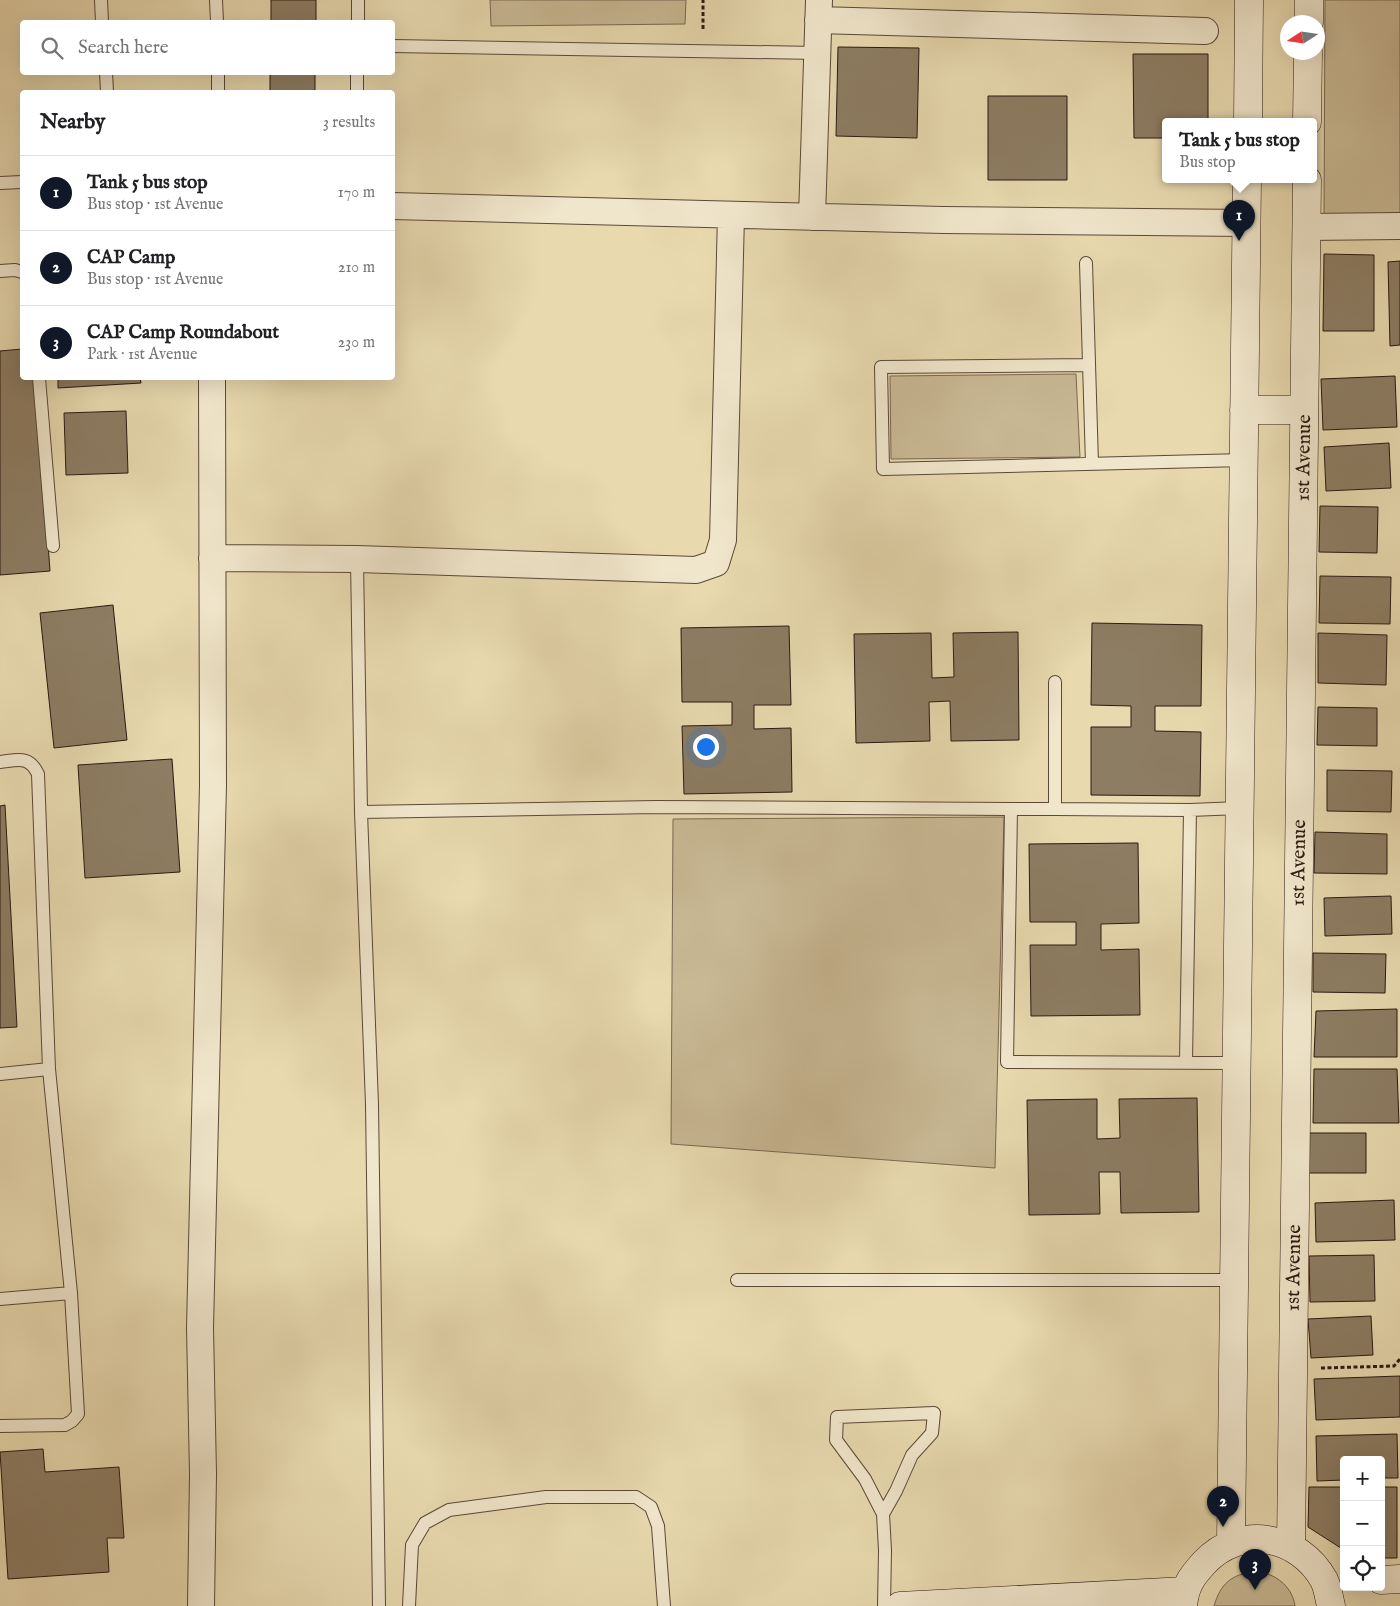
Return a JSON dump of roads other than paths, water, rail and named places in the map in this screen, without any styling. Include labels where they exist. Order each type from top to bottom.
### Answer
[{"type":"main road","points":[[1248,118],[1249,0]]},
{"type":"main road","points":[[1309,0],[1309,15]]},
{"type":"main road","points":[[1307,118],[1308,60]]},
{"type":"main road","points":[[1231,1544],[1247,183]]},
{"type":"main road","name":"1st Avenue","points":[[1291,1547],[1307,183]]},
{"type":"main road","points":[[1244,410],[1304,410]]},
{"type":"main road","points":[[900,1606],[1184,1599],[1191,1577],[1214,1552],[1240,1541],[1266,1539],[1291,1547],[1312,1563],[1333,1590]]},
{"type":"main road","points":[[1385,1580],[1400,1579]]},
{"type":"street","points":[[812,217],[819,10],[1205,31]]},
{"type":"street","points":[[395,206],[812,217],[1246,224]]},
{"type":"street","points":[[212,558],[357,559],[696,570],[716,563],[723,540],[731,215]]},
{"type":"street","points":[[1306,227],[1400,226]]},
{"type":"street","points":[[201,1606],[203,1474],[200,1328],[213,785],[212,380]]},
{"type":"lane","points":[[101,0],[102,20]]},
{"type":"lane","points":[[216,0],[217,20]]},
{"type":"lane","points":[[358,0],[358,20]]},
{"type":"lane","points":[[395,46],[817,53]]},
{"type":"lane","points":[[106,75],[107,90]]},
{"type":"lane","points":[[218,75],[218,90]]},
{"type":"lane","points":[[357,75],[357,90]]},
{"type":"lane","points":[[0,183],[20,182]]},
{"type":"lane","points":[[1086,263],[1092,464]]},
{"type":"lane","points":[[0,271],[20,271]]},
{"type":"lane","points":[[1088,365],[881,366],[883,469],[1244,460]]},
{"type":"lane","points":[[39,380],[53,546]]},
{"type":"lane","points":[[357,559],[361,812],[372,1114],[379,1606]]},
{"type":"lane","points":[[1055,682],[1055,809]]},
{"type":"lane","points":[[0,762],[25,760],[34,764],[38,774],[50,1069],[70,1293],[78,1414],[65,1425],[0,1426]]},
{"type":"lane","points":[[361,812],[656,806],[1190,810],[1240,808]]},
{"type":"lane","points":[[1010,809],[1007,1062],[1237,1063]]},
{"type":"lane","points":[[1186,1062],[1190,810]]},
{"type":"lane","points":[[0,1074],[50,1069]]},
{"type":"lane","points":[[737,1280],[1234,1280]]},
{"type":"lane","points":[[0,1299],[70,1293]]},
{"type":"lane","points":[[883,1514],[896,1491],[912,1455],[932,1433],[934,1413],[837,1417],[836,1440],[865,1479],[883,1514],[885,1550],[884,1606]]},
{"type":"lane","points":[[410,1606],[412,1545],[425,1523],[449,1510],[546,1497],[636,1496],[651,1507],[658,1526],[664,1606]]},
{"type":"place","name":"Tank 5 bus stop","points":[[1239,241]]},
{"type":"place","name":"CAP Camp","points":[[1223,1527]]},
{"type":"place","name":"CAP Camp Roundabout","points":[[1255,1590]]}]
